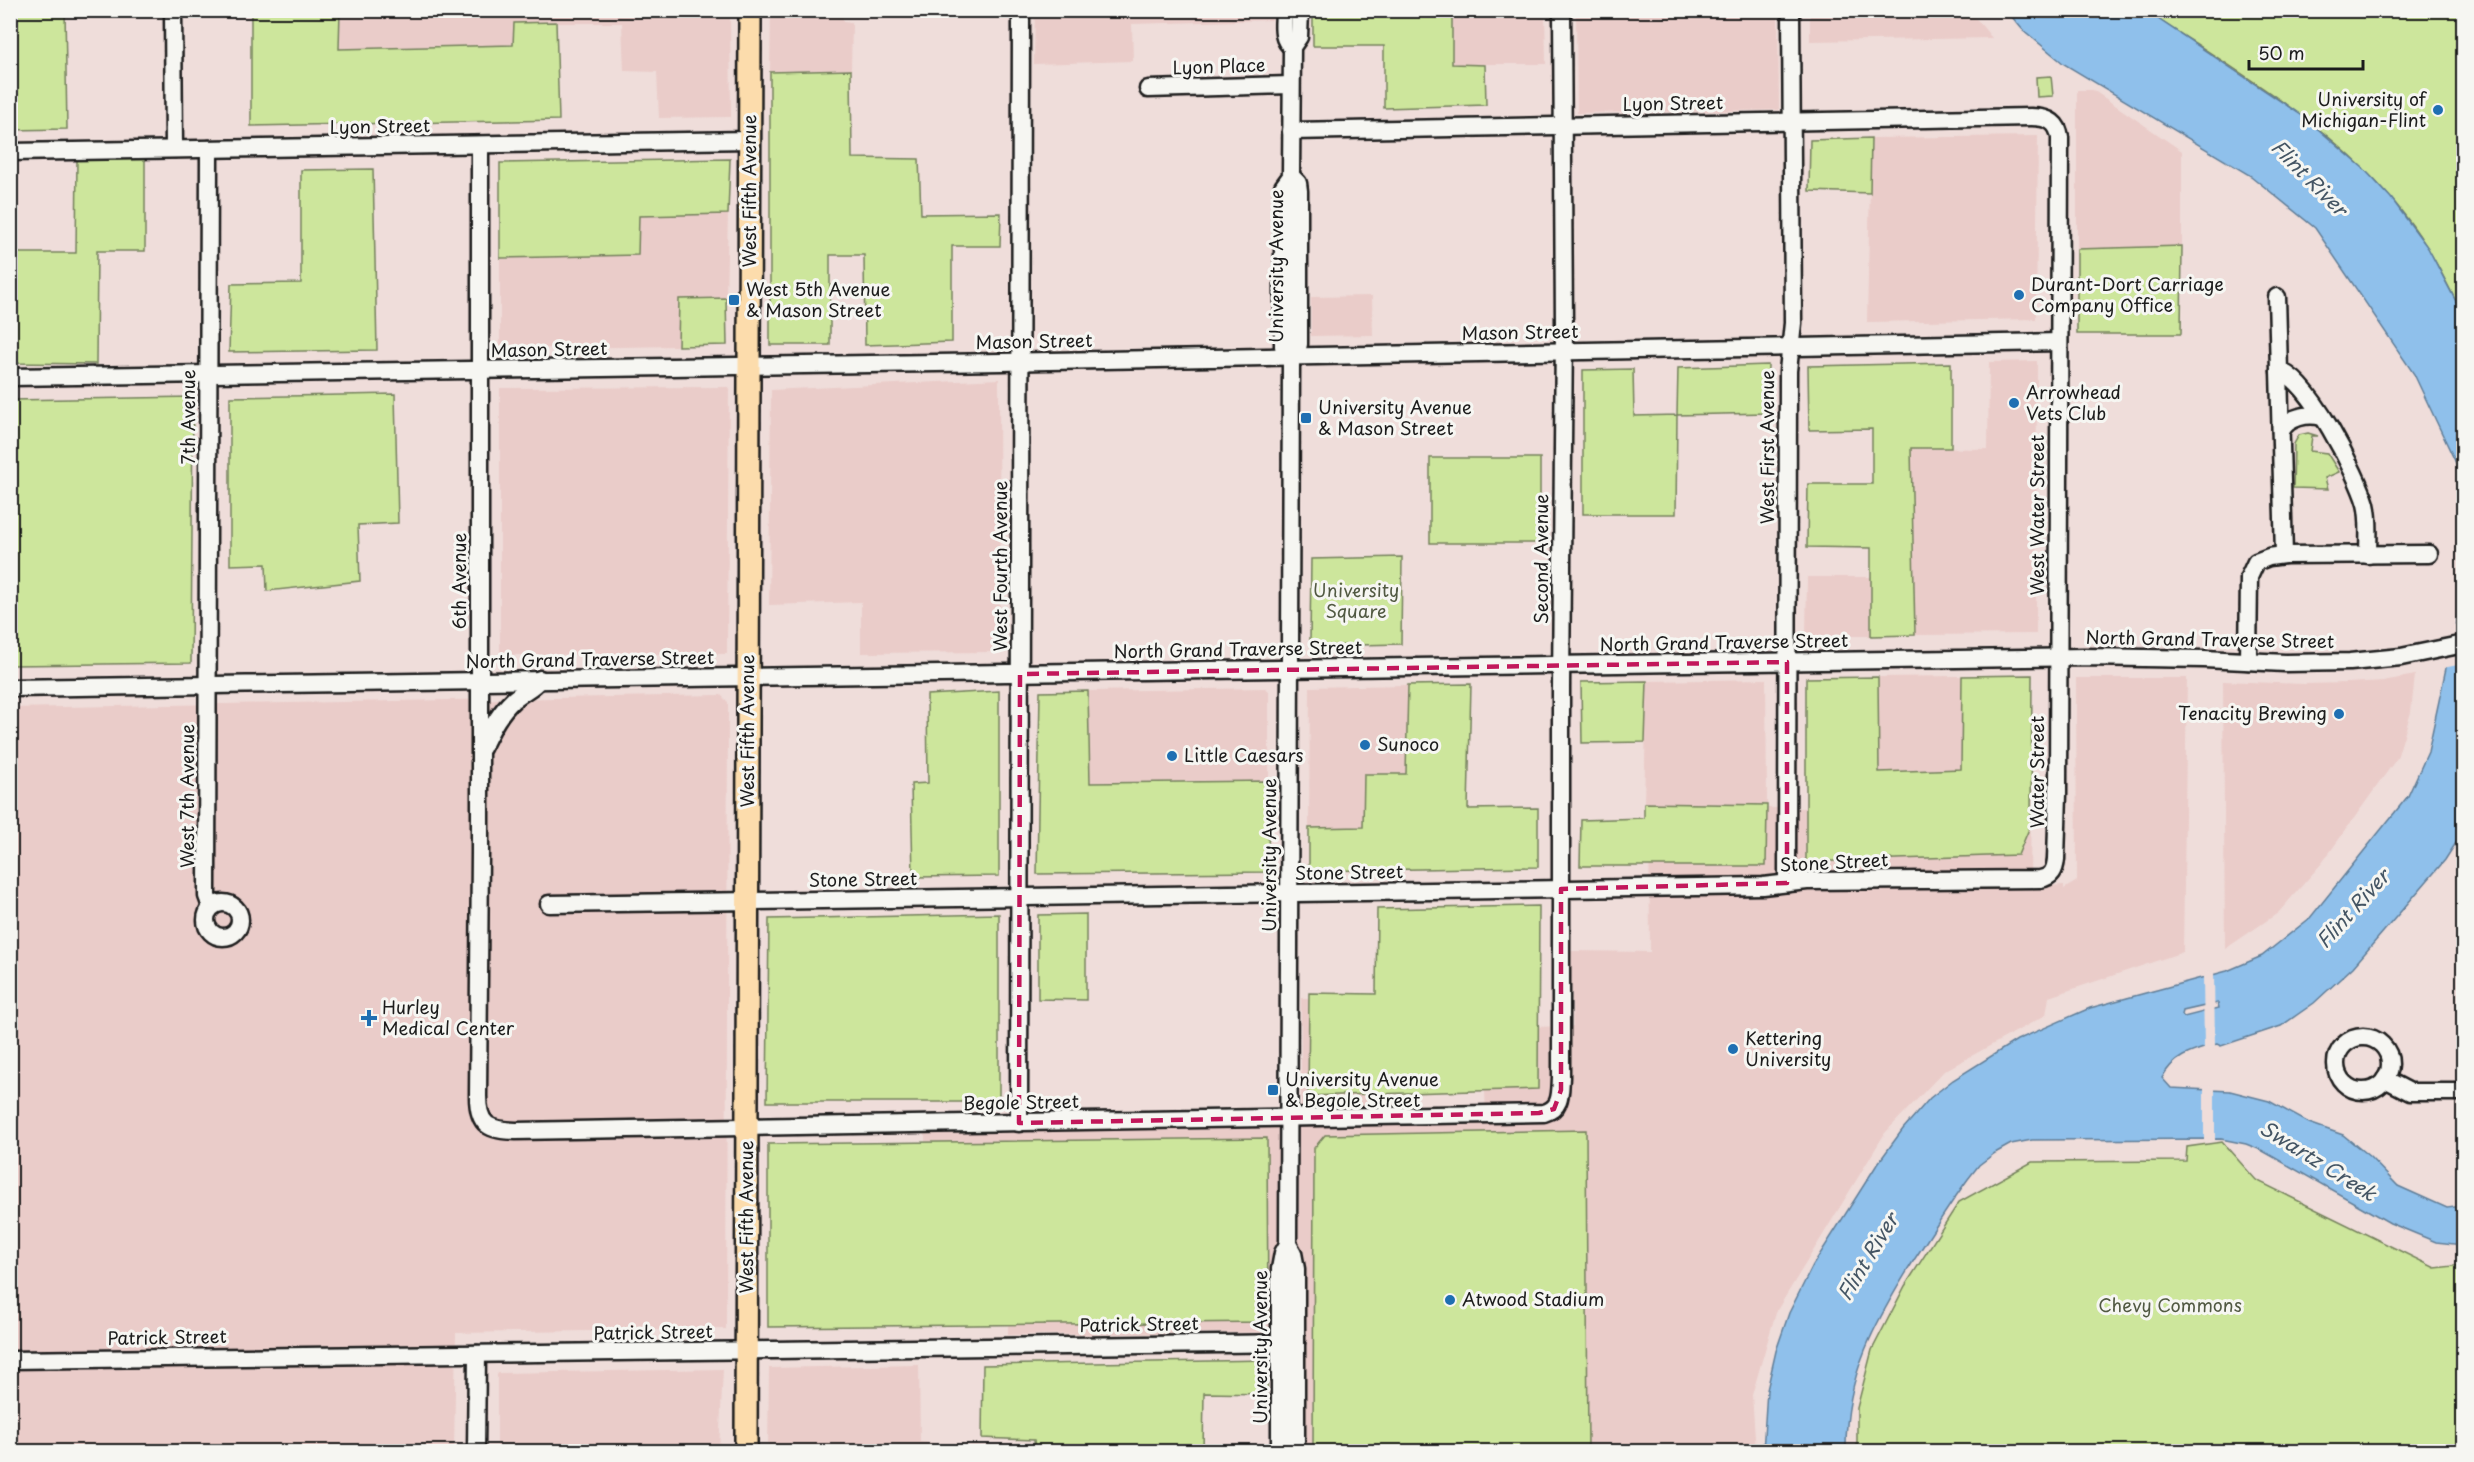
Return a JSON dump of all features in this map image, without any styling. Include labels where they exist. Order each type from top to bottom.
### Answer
[{"type":"main road","name":"West Fifth Avenue","points":[[746,1452],[750,10]]},
{"type":"street","points":[[172,10],[174,149]]},
{"type":"street","name":"West Fourth Avenue","points":[[1019,1123],[1021,10]]},
{"type":"street","name":"University Avenue","points":[[1284,10],[1284,36],[1292,47]]},
{"type":"street","name":"University Avenue","points":[[1280,1452],[1296,1263],[1288,1244],[1289,669],[1291,357],[1296,353],[1299,344],[1299,202],[1298,183],[1291,176],[1291,85],[1292,47],[1299,37],[1300,10]]},
{"type":"street","name":"Second Avenue","points":[[1557,1106],[1560,1098],[1561,1077],[1562,10]]},
{"type":"street","name":"West First Avenue","points":[[1787,883],[1788,366],[1792,323],[1791,10]]},
{"type":"street","name":"Lyon Place","points":[[1148,89],[1291,85]]},
{"type":"street","name":"Lyon Street","points":[[1291,131],[2036,117],[2054,122]]},
{"type":"street","name":"West Water Street","points":[[2054,122],[2059,130],[2060,138],[2058,657]]},
{"type":"street","name":"Lyon Street","points":[[10,152],[750,140]]},
{"type":"street","name":"6th Avenue","points":[[480,145],[478,1103],[480,1117],[485,1124]]},
{"type":"street","name":"7th Avenue","points":[[208,685],[209,149]]},
{"type":"street","points":[[2277,297],[2284,555]]},
{"type":"street","name":"Mason Street","points":[[10,377],[1021,362],[2059,342]]},
{"type":"street","points":[[2279,371],[2292,377],[2322,417],[2347,458],[2365,501],[2368,516],[2368,555]]},
{"type":"street","points":[[2281,431],[2287,423],[2304,416],[2322,417]]},
{"type":"street","points":[[2248,661],[2250,572],[2259,560],[2284,555],[2429,555]]},
{"type":"street","name":"North Grand Traverse Street","points":[[10,688],[2058,657],[2147,657],[2350,663],[2387,659],[2463,644]]},
{"type":"street","name":"Water Street","points":[[2040,879],[2052,873],[2056,859],[2058,657]]},
{"type":"street","points":[[480,752],[502,712],[514,699],[540,679]]},
{"type":"street","name":"West 7th Avenue","points":[[208,685],[207,898],[211,907]]},
{"type":"street","name":"Stone Street","points":[[549,904],[1763,886],[1807,881],[2040,879]]},
{"type":"street","points":[[2385,1079],[2410,1092],[2463,1092]]},
{"type":"street","name":"Begole Street","points":[[485,1124],[497,1130],[516,1131],[747,1128],[1539,1113],[1550,1112],[1557,1106]]},
{"type":"street","name":"University Avenue","points":[[1288,1343],[1296,1452]]},
{"type":"street","name":"Patrick Street","points":[[10,1360],[1288,1343]]},
{"type":"street","points":[[476,1452],[477,1354]]},
{"type":"highlighted area","points":[[1787,662],[1787,883],[1561,889],[1561,1090],[1554,1109],[1539,1113],[1019,1123],[1020,674]]},
{"type":"shaded area","points":[[1272,10],[1272,20],[1132,24],[1133,61],[1034,64],[1035,11]]},
{"type":"shaded area","points":[[340,11],[730,11],[731,117],[659,118],[657,72],[624,71],[622,23],[514,23],[514,45],[339,49]]},
{"type":"shaded area","points":[[771,11],[843,11],[843,22],[852,23],[851,70],[770,72]]},
{"type":"shaded area","points":[[1452,11],[1545,11],[1546,64],[1452,64]]},
{"type":"shaded area","points":[[1576,11],[1778,11],[1779,110],[1577,113]]},
{"type":"shaded area","points":[[1810,11],[1970,11],[1992,38],[1810,41]]},
{"type":"shaded area","points":[[2077,90],[2093,90],[2182,151],[2182,246],[2077,249]]},
{"type":"shaded area","points":[[2038,136],[2036,319],[1867,322],[1871,138]]},
{"type":"shaded area","points":[[728,214],[726,298],[679,299],[678,346],[500,349],[500,258],[638,255],[638,216]]},
{"type":"shaded area","points":[[1372,296],[1373,335],[1311,336],[1311,297]]},
{"type":"shaded area","points":[[2037,361],[2036,634],[1915,635],[1911,448],[1988,449],[1989,362]]},
{"type":"shaded area","points":[[999,379],[1000,652],[861,653],[861,602],[769,605],[771,390]]},
{"type":"shaded area","points":[[729,387],[727,654],[500,655],[500,388]]},
{"type":"shaded area","points":[[1807,577],[1871,577],[1871,636],[1806,636]]},
{"type":"shaded area","name":"Kettering University","points":[[2032,675],[2030,887],[2064,885],[2064,889],[2077,881],[2076,678],[2187,678],[2183,952],[2049,997],[2046,1015],[1944,1071],[1885,1133],[1776,1312],[1752,1395],[1756,1451],[1300,1451],[1300,1332],[1008,1335],[1009,1236],[926,1235],[925,1131],[1301,1127],[1301,998],[1393,998],[1394,1121],[1486,1120],[1483,1028],[1573,1026],[1570,951],[1650,952],[1649,807],[1805,808],[1806,678]]},
{"type":"shaded area","points":[[2415,675],[2411,712],[2397,758],[2322,863],[2278,913],[2225,949],[2223,681],[2348,683],[2383,681]]},
{"type":"shaded area","points":[[1766,679],[1767,805],[1644,803],[1647,681]]},
{"type":"shaded area","points":[[1408,685],[1406,774],[1364,827],[1309,828],[1310,687]]},
{"type":"shaded area","points":[[1265,688],[1269,691],[1269,781],[1089,783],[1088,691]]},
{"type":"shaded area","name":"Hurley Medical Center","points":[[721,695],[728,702],[726,1329],[456,1333],[454,1451],[11,1451],[10,708]]},
{"type":"shaded area","points":[[919,1365],[920,1442],[934,1443],[934,1451],[768,1451],[769,1368]]},
{"type":"shaded area","points":[[723,1369],[719,1451],[497,1451],[497,1373]]},
{"type":"green space","points":[[10,11],[65,11],[67,129],[11,130]]},
{"type":"green space","points":[[251,11],[340,11],[339,49],[513,45],[514,23],[556,22],[559,120],[251,126]]},
{"type":"green space","points":[[1313,11],[1452,11],[1452,64],[1485,65],[1486,105],[1384,108],[1384,46],[1313,46]]},
{"type":"green space","points":[[2146,11],[2463,11],[2463,315],[2415,228],[2379,185],[2350,156],[2285,104]]},
{"type":"green space","points":[[851,70],[852,158],[919,159],[921,214],[1001,213],[1000,246],[952,246],[952,342],[865,345],[864,255],[830,255],[830,345],[770,345],[770,72]]},
{"type":"green space","points":[[2051,76],[2053,96],[2037,97],[2036,77]]},
{"type":"green space","points":[[1871,138],[1870,193],[1809,191],[1810,140]]},
{"type":"green space","points":[[145,154],[145,251],[97,251],[96,364],[11,363],[11,253],[76,253],[77,160]]},
{"type":"green space","points":[[730,159],[728,214],[639,216],[638,255],[500,258],[500,163]]},
{"type":"green space","points":[[373,169],[377,350],[229,352],[231,284],[301,283],[301,170]]},
{"type":"green space","points":[[2182,246],[2181,334],[2077,334],[2077,249]]},
{"type":"green space","points":[[726,298],[727,345],[678,346],[679,299]]},
{"type":"green space","points":[[1951,363],[1951,448],[1911,448],[1915,635],[1871,636],[1871,548],[1807,547],[1808,484],[1872,484],[1872,429],[1809,430],[1808,366]]},
{"type":"green space","points":[[1768,365],[1767,413],[1677,415],[1678,368]]},
{"type":"green space","points":[[1633,369],[1634,416],[1677,415],[1676,514],[1583,514],[1583,370]]},
{"type":"green space","points":[[395,394],[398,523],[358,525],[360,581],[267,591],[266,564],[230,565],[230,397]]},
{"type":"green space","points":[[193,397],[191,663],[11,665],[11,400]]},
{"type":"green space","points":[[2308,433],[2318,436],[2312,436],[2310,451],[2327,453],[2339,472],[2325,478],[2328,489],[2293,488],[2294,444],[2299,435]]},
{"type":"green space","points":[[1430,458],[1540,458],[1540,543],[1430,543]]},
{"type":"green space","name":"University Square","points":[[1402,557],[1401,644],[1314,646],[1310,641],[1311,559]]},
{"type":"green space","points":[[2032,675],[2031,824],[2018,855],[1806,862],[1806,678],[1878,677],[1879,772],[1961,769],[1962,676]]},
{"type":"green space","points":[[1647,681],[1645,742],[1582,743],[1581,682]]},
{"type":"green space","points":[[1471,684],[1468,809],[1538,808],[1538,867],[1309,871],[1309,828],[1363,827],[1364,774],[1406,774],[1408,685]]},
{"type":"green space","points":[[999,691],[999,876],[913,877],[911,784],[928,783],[927,695]]},
{"type":"green space","points":[[1088,691],[1090,783],[1269,781],[1268,872],[1037,874],[1040,692]]},
{"type":"green space","points":[[1644,803],[1767,805],[1766,866],[1580,866],[1581,820],[1644,818]]},
{"type":"green space","points":[[1539,906],[1538,1089],[1308,1096],[1309,993],[1376,994],[1377,909]]},
{"type":"green space","points":[[999,914],[999,1102],[767,1102],[769,919]]},
{"type":"green space","points":[[1086,914],[1086,1000],[1038,999],[1038,915]]},
{"type":"green space","name":"Atwood Stadium","points":[[1586,1130],[1588,1451],[1313,1451],[1314,1148],[1325,1135]]},
{"type":"green space","points":[[1267,1138],[1268,1322],[768,1327],[768,1144]]},
{"type":"green space","name":"Chevy Commons","points":[[2222,1142],[2256,1180],[2435,1268],[2463,1265],[2463,1451],[1857,1451],[1857,1408],[1872,1350],[1905,1286],[1959,1202],[2032,1162],[2186,1161],[2187,1147]]},
{"type":"green space","points":[[1268,1360],[1267,1394],[1204,1393],[1203,1451],[1035,1451],[1034,1440],[982,1438],[983,1365]]},
{"type":"water","name":"Flint River","points":[[2007,11],[2146,11],[2304,117],[2363,168],[2391,198],[2428,248],[2463,315],[2463,478],[2414,374],[2315,228],[2251,176],[2064,64],[2022,29]]},
{"type":"water","points":[[2463,589],[2463,832],[2445,860],[2353,967],[2314,1003],[2281,1026],[2185,1055],[2172,1064],[2162,1078],[2171,1088],[2230,1091],[2269,1101],[2309,1123],[2343,1135],[2370,1157],[2398,1186],[2447,1208],[2463,1206],[2463,1245],[2436,1242],[2390,1223],[2261,1150],[2246,1144],[2221,1139],[2032,1140],[2011,1144],[1979,1165],[1968,1179],[1887,1305],[1865,1350],[1857,1374],[1847,1424],[1846,1451],[1763,1452],[1767,1390],[1776,1351],[1789,1313],[1813,1265],[1876,1166],[1903,1129],[1930,1098],[1953,1080],[2017,1040],[2090,1008],[2227,971],[2262,956],[2310,918],[2408,796],[2428,752]],"holes":[[[2218,1003],[2219,1008],[2184,1017],[2182,1015],[2183,1011]]]},
{"type":"pier","points":[[2463,622],[2463,664],[2443,668],[2453,625]]},
{"type":"pier","points":[[2214,971],[2215,1048],[2204,1051],[2203,974]]},
{"type":"pier","points":[[2204,1086],[2215,1086],[2215,1142],[2204,1141]]},
{"type":"place","name":"University of Michigan-Flint","points":[[2438,110]]},
{"type":"place","name":"Durant-Dort Carriage Company Office","points":[[2019,295]]},
{"type":"place","name":"West 5th Avenue & Mason Street","points":[[734,300]]},
{"type":"place","name":"Arrowhead Vets Club","points":[[2014,403]]},
{"type":"place","name":"University Avenue & Mason Street","points":[[1306,418]]},
{"type":"place","name":"Tenacity Brewing","points":[[2339,714]]},
{"type":"place","name":"Sunoco","points":[[1365,745]]},
{"type":"place","name":"Little Caesars","points":[[1172,756]]},
{"type":"place","name":"Hurley Medical Center","points":[[369,1018]]},
{"type":"place","name":"Kettering University","points":[[1733,1049]]},
{"type":"place","name":"University Avenue & Begole Street","points":[[1273,1090]]},
{"type":"place","name":"Atwood Stadium","points":[[1450,1300]]},
{"type":"water label","name":"Swartz Creek","points":[[2318,1161]]}]
